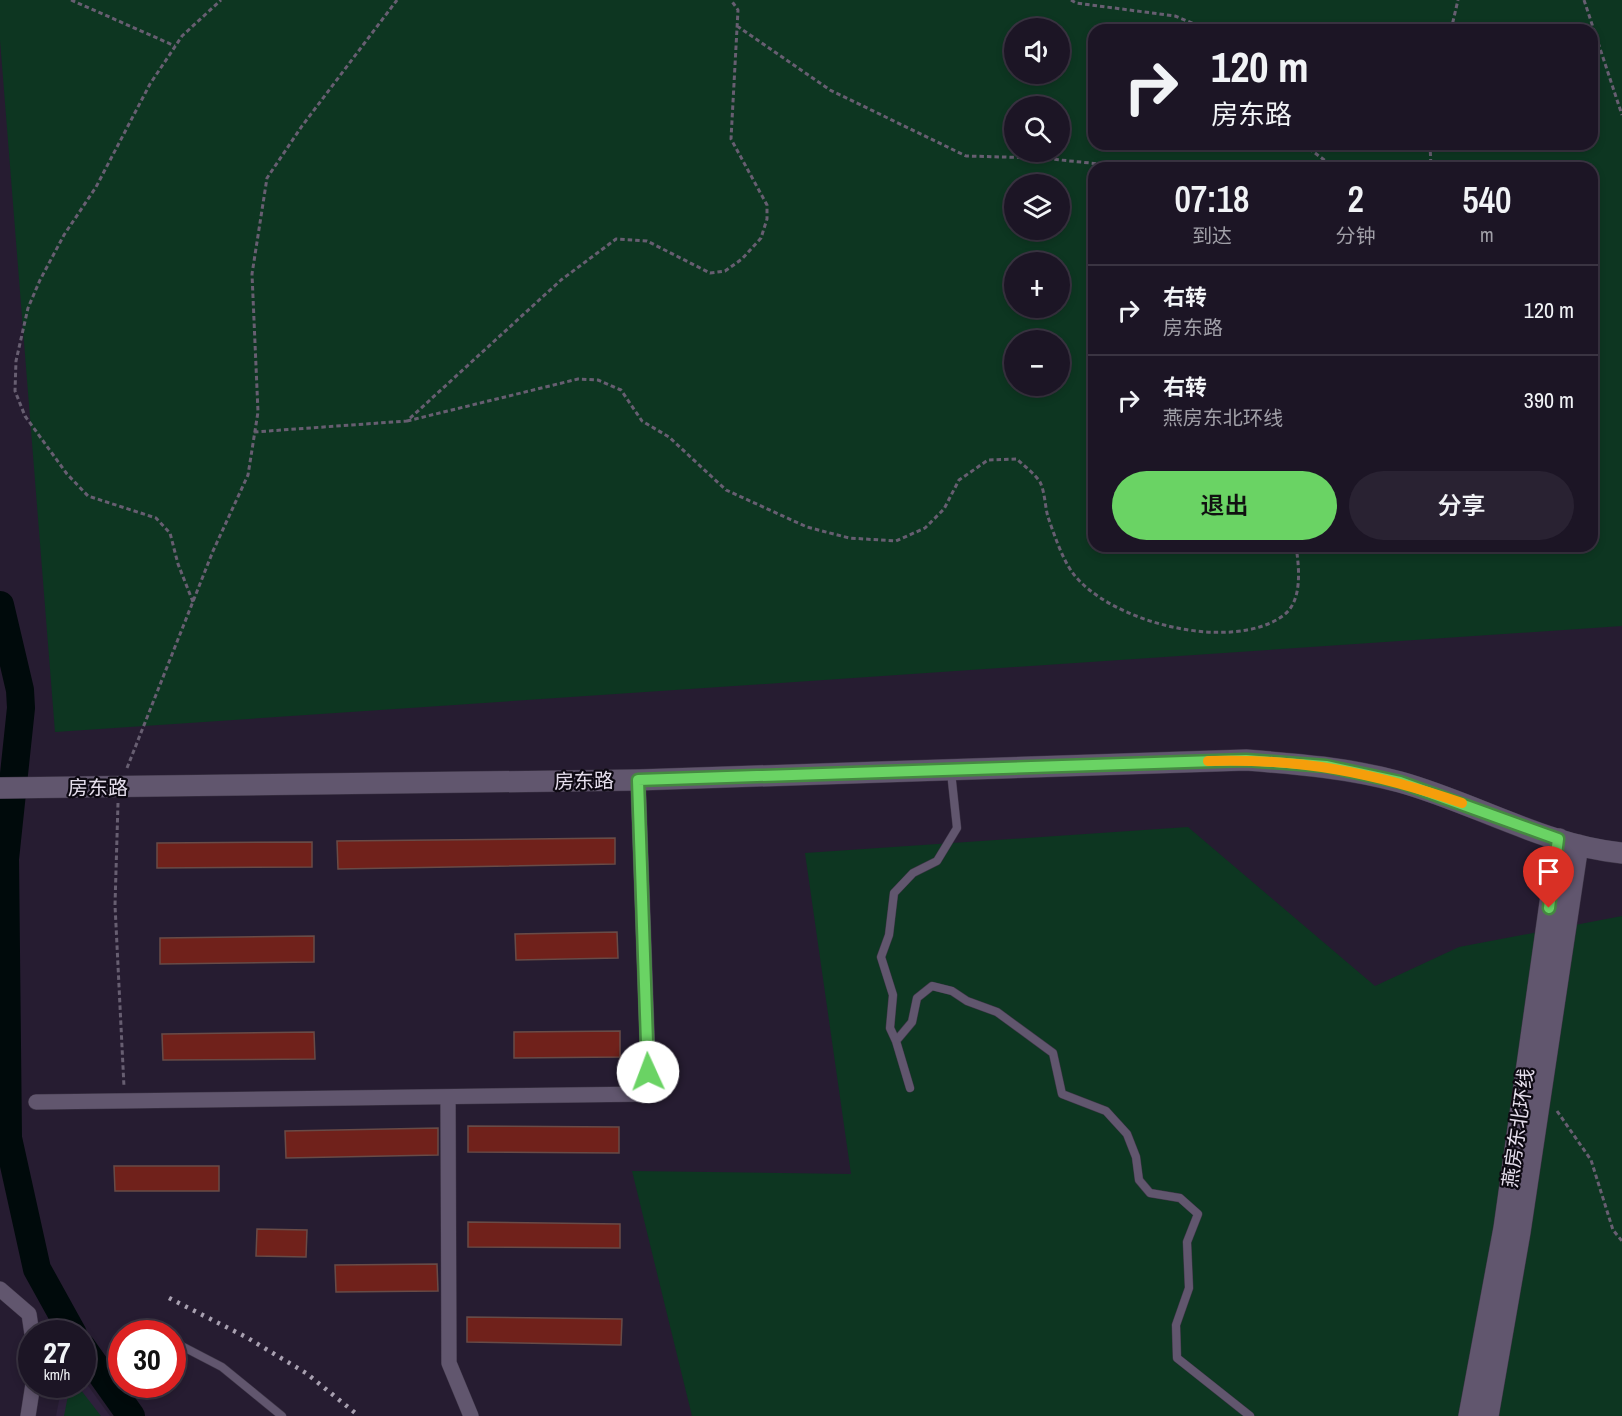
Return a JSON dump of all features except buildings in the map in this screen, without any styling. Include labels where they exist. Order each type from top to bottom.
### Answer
[{"type":"main road","name":"房东路","points":[[0,788],[638,780],[1246,760],[1326,766],[1400,782],[1568,842],[1622,854]]},
{"type":"main road","name":"燕房东北环线","points":[[1488,1416],[1542,1090],[1568,842]]},
{"type":"main road","name":"燕房东北环线","points":[[1469,1416],[1504,1228],[1568,842]]},
{"type":"street","points":[[36,1102],[649,1094],[638,780]]},
{"type":"street","points":[[448,1097],[449,1363],[471,1416]]},
{"type":"street","points":[[0,1289],[29,1314],[30,1320]]},
{"type":"street","points":[[28,1416],[31,1398]]},
{"type":"lane","points":[[910,1088],[891,1028],[893,995],[881,957],[889,935],[894,893],[914,873],[937,861],[957,828],[951,771]]},
{"type":"lane","points":[[896,1041],[912,1022],[917,998],[932,986],[951,991],[967,1001],[997,1012],[1053,1053],[1062,1094],[1106,1111],[1127,1134],[1136,1156],[1139,1180],[1150,1193],[1180,1198],[1198,1214],[1187,1242],[1189,1288],[1176,1325],[1177,1358],[1250,1416]]},
{"type":"lane","points":[[186,1348],[222,1367],[282,1416]]},
{"type":"path","points":[[71,0],[175,46]]},
{"type":"path","points":[[193,602],[178,564],[170,533],[156,518],[88,496],[67,474],[25,416],[15,391],[16,361],[26,319],[40,280],[64,236],[96,187],[150,84],[182,36],[221,0]]},
{"type":"path","points":[[124,1101],[115,905],[118,788],[193,602],[248,475],[258,412],[252,274],[267,178],[302,126],[397,0]]},
{"type":"path","points":[[406,421],[561,280],[615,239],[647,242],[710,273],[725,271],[742,259],[761,238],[767,219],[767,205],[731,139],[738,10],[731,0]]},
{"type":"path","points":[[1071,0],[1076,3],[1175,16],[1194,24]]},
{"type":"path","points":[[1452,24],[1458,0]]},
{"type":"path","points":[[1584,0],[1592,24]]},
{"type":"path","points":[[737,26],[830,90],[966,156],[1041,158],[1088,163]]},
{"type":"path","points":[[1598,42],[1622,115]]},
{"type":"path","points":[[1311,150],[1327,162]]},
{"type":"path","points":[[254,432],[406,421],[578,379],[598,380],[621,390],[642,422],[669,437],[726,490],[807,528],[861,538],[896,540],[925,528],[944,509],[960,480],[988,460],[1017,459],[1040,482],[1049,519],[1072,572],[1095,593],[1144,621],[1197,633],[1252,629],[1285,614],[1298,592],[1296,552]]},
{"type":"path","points":[[1542,1090],[1591,1160],[1614,1230],[1622,1241]]},
{"type":"shaded area","points":[[96,1397],[110,1416],[56,1416],[59,1398]]},
{"type":"green space","points":[[0,0],[1622,0],[1622,626],[55,732],[0,40]]},
{"type":"green space","points":[[1188,827],[1375,986],[1459,947],[1622,916],[1622,1416],[692,1416],[632,1171],[851,1174],[805,853]]},
{"type":"green space","points":[[67,1398],[87,1398],[101,1416],[64,1416]]},
{"type":"waterway","points":[[0,605],[20,690],[21,708],[5,859],[8,1138],[37,1269],[65,1320]]},
{"type":"waterway","points":[[96,1367],[131,1416]]},
{"type":"railway","points":[[169,1298],[246,1337],[306,1373],[359,1416]]},
{"type":"slow traffic","points":[[1208,761],[1246,760],[1326,766],[1400,782],[1462,803]]},
{"type":"route","points":[[648,1072],[638,780],[1246,760],[1326,766],[1400,782],[1558,839],[1549,908]]}]
